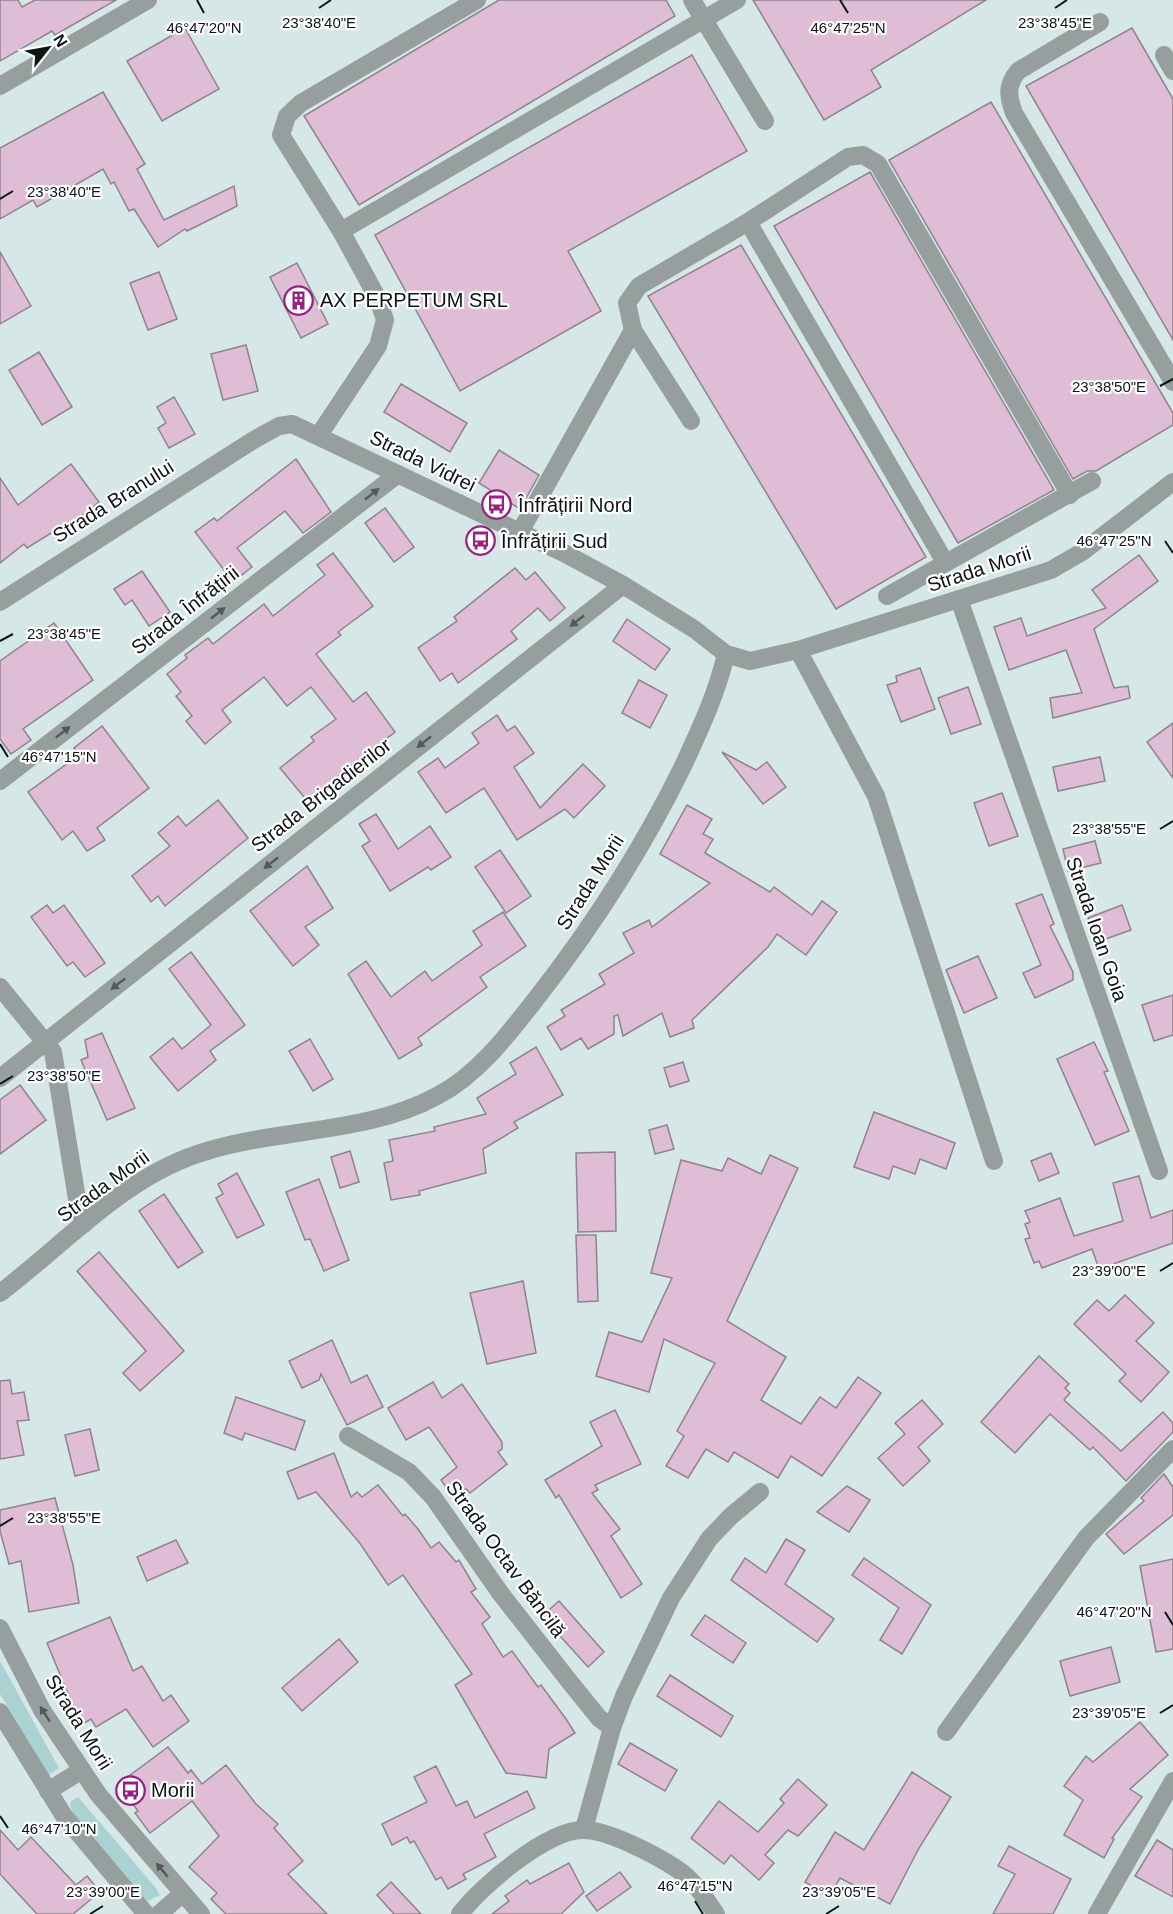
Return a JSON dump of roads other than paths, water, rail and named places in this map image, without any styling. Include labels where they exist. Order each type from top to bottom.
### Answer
[{"type":"street","points":[[0,86],[148,0]]},
{"type":"street","points":[[319,435],[378,346],[385,320],[378,299],[341,231],[281,135],[286,116],[301,102],[477,0]]},
{"type":"street","points":[[692,0],[765,121]]},
{"type":"street","points":[[341,231],[737,0]]},
{"type":"street","points":[[1100,22],[1018,71],[1010,82],[1008,96],[1014,113],[1173,382]]},
{"type":"street","points":[[1164,55],[1173,71]]},
{"type":"street","points":[[691,422],[633,330],[627,303],[639,286],[748,222],[848,157],[863,155],[878,164],[1070,495]]},
{"type":"street","points":[[748,222],[945,562]]},
{"type":"street","points":[[520,532],[633,330]]},
{"type":"street","name":"Strada Vidrei","points":[[252,441],[279,426],[292,424],[319,435],[520,532],[623,585],[694,629],[726,654]]},
{"type":"street","name":"Strada Branului","points":[[0,602],[252,441]]},
{"type":"street","name":"Strada Înfrățirii","points":[[0,781],[398,474]]},
{"type":"street","points":[[887,596],[1092,481]]},
{"type":"street","name":"Strada Morii","points":[[0,1293],[123,1194],[165,1168],[204,1151],[252,1139],[359,1122],[405,1111],[438,1096],[465,1078],[516,1025],[573,951],[621,877],[665,804],[718,688],[726,654],[750,661],[798,650],[1051,570],[1082,552],[1173,482]]},
{"type":"street","name":"Strada Brigadierilor","points":[[0,1077],[623,585]]},
{"type":"street","name":"Strada Ioan Goia","points":[[959,599],[1159,1171]]},
{"type":"street","points":[[798,650],[876,796],[994,1161]]},
{"type":"street","points":[[0,987],[47,1041],[56,1064],[78,1205],[84,1224]]},
{"type":"street","name":"Strada Octav Băncilă","points":[[348,1436],[384,1454],[409,1472],[434,1497],[507,1602],[568,1681],[600,1718],[612,1728]]},
{"type":"street","points":[[946,1732],[1086,1538],[1173,1449]]},
{"type":"street","points":[[584,1830],[612,1728],[624,1696],[666,1608],[708,1539],[760,1492]]},
{"type":"street","name":"Strada Morii","points":[[0,1628],[42,1710],[98,1794],[201,1914]]},
{"type":"street","points":[[0,1712],[64,1816],[146,1914]]},
{"type":"street","points":[[48,1791],[82,1770]]},
{"type":"street","points":[[1097,1914],[1173,1781]]},
{"type":"street","points":[[460,1914],[502,1872],[552,1839],[569,1832],[584,1830],[603,1833],[678,1869],[698,1888],[716,1914]]},
{"type":"street","points":[[159,1914],[182,1894]]},
{"type":"place","name":"AX PERPETUM SRL","points":[[299,300]]},
{"type":"place","name":"Înfrățirii Nord","points":[[497,505]]},
{"type":"place","name":"Înfrățirii Sud","points":[[480,541]]},
{"type":"place","name":"Morii","points":[[130,1790]]}]
